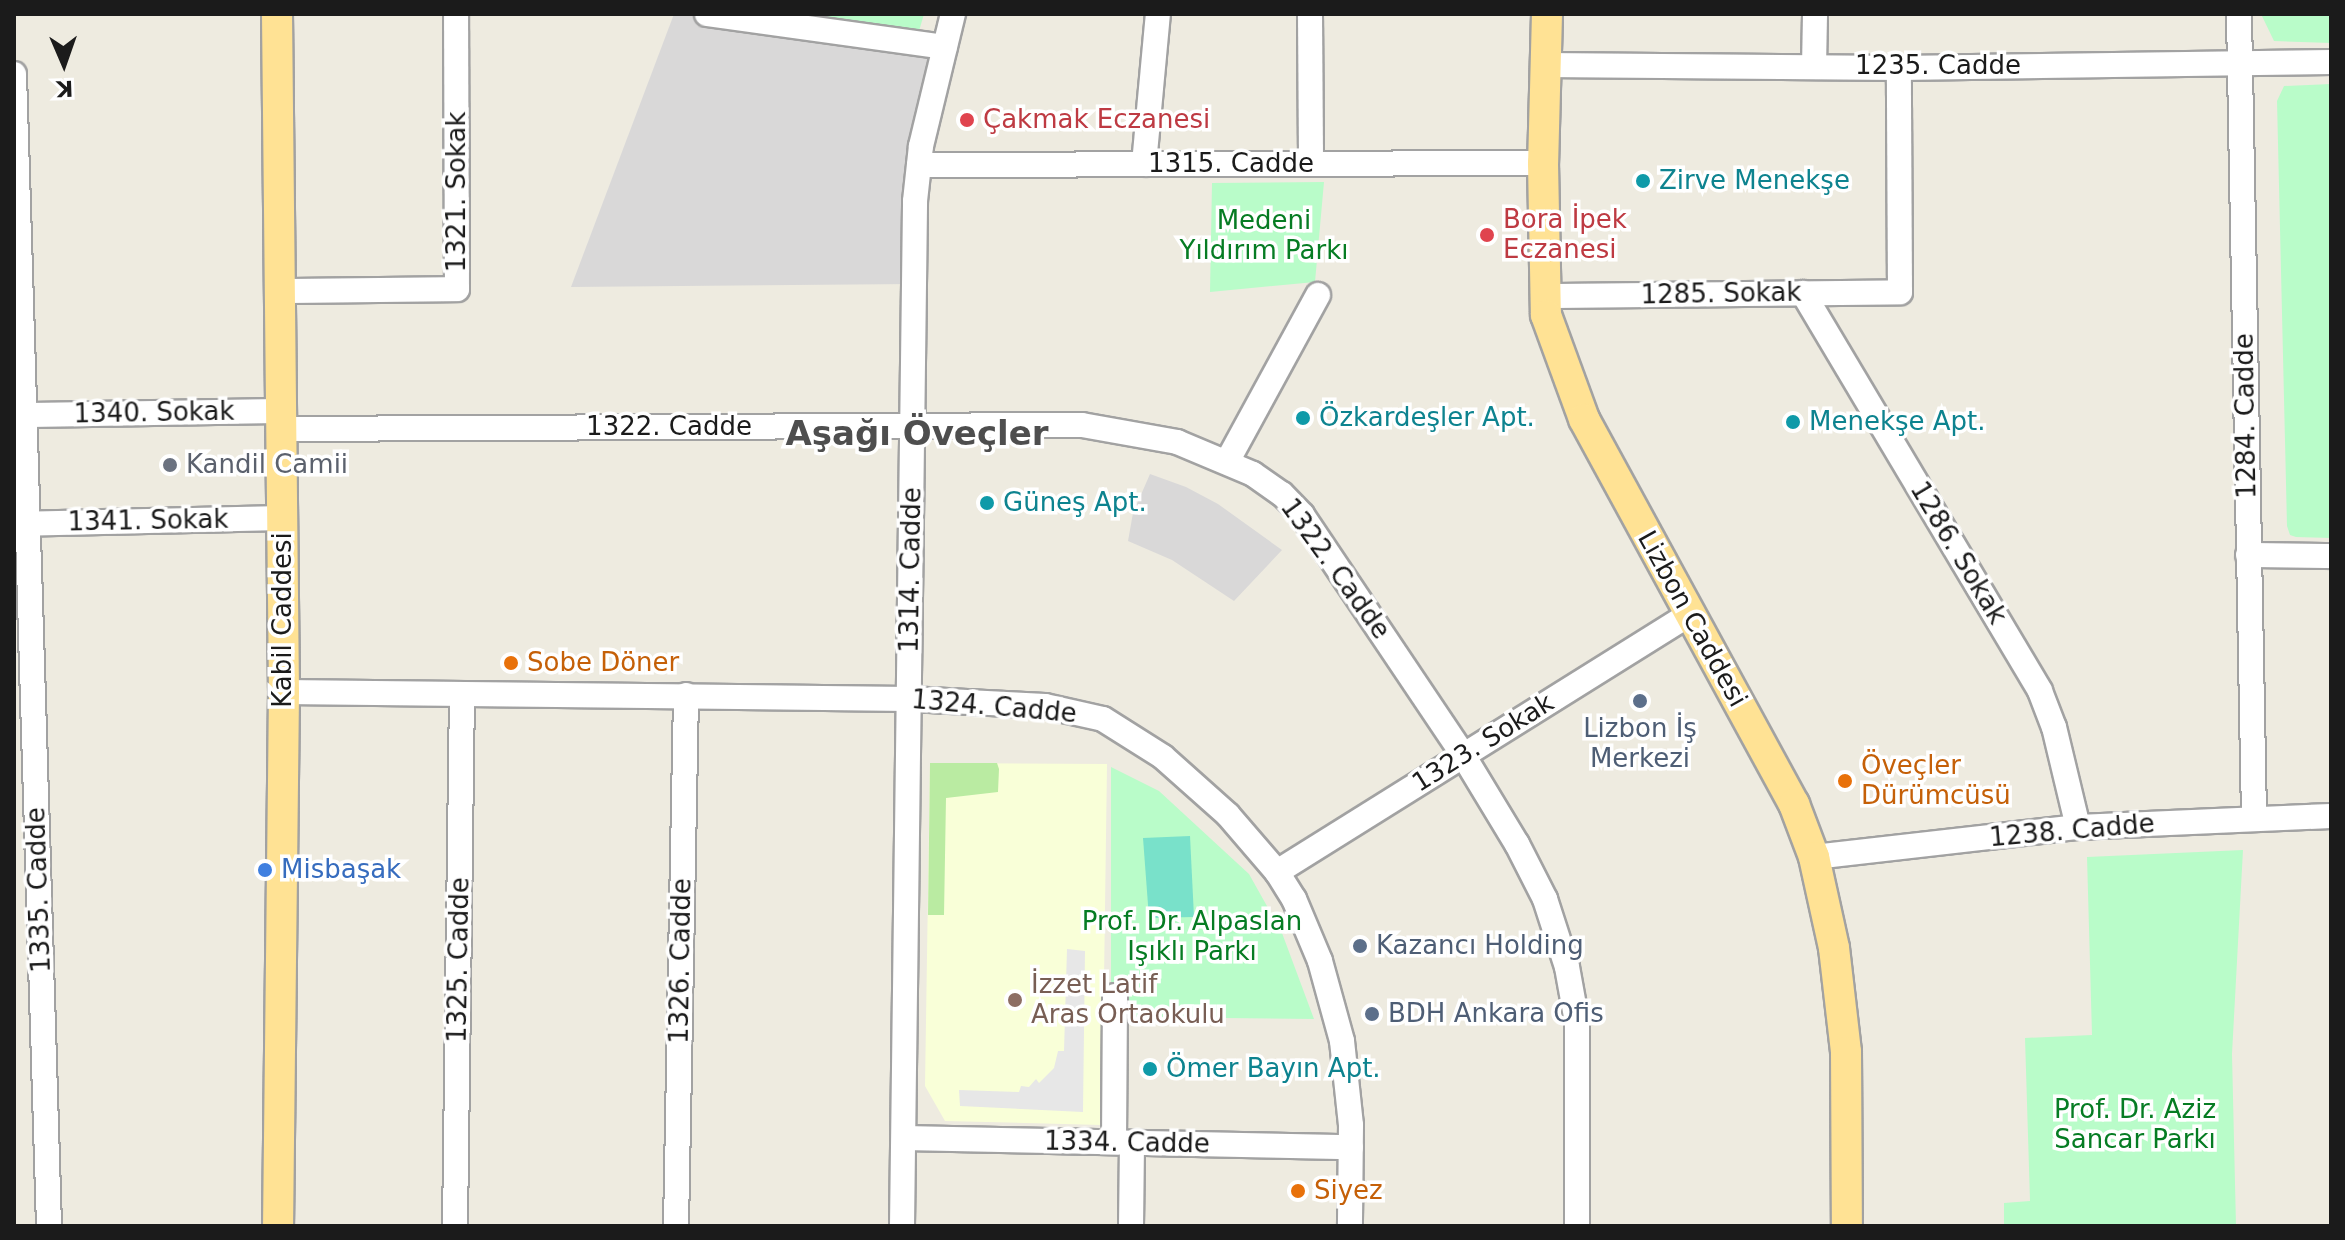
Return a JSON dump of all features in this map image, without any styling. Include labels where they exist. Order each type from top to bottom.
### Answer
[{"type":"main road","name":"Kabil Caddesi","points":[[277,14],[284,692],[278,1226]]},
{"type":"main road","name":"Lizbon Caddesi","points":[[1547,14],[1543,296],[1553,337],[1584,419],[1688,615],[1794,804],[1814,857],[1834,948],[1846,1052],[1847,1226]]},
{"type":"street","name":"1321. Sokak","points":[[279,291],[457,289],[456,14]]},
{"type":"street","points":[[707,14],[945,47]]},
{"type":"street","name":"1314. Cadde","points":[[902,1226],[919,165],[953,14]]},
{"type":"street","points":[[1144,164],[1158,14]]},
{"type":"street","points":[[1310,14],[1311,163]]},
{"type":"street","points":[[1814,67],[1815,14]]},
{"type":"street","name":"1284. Cadde","points":[[2239,14],[2254,819]]},
{"type":"street","name":"1235. Cadde","points":[[1544,65],[1899,68],[2331,62]]},
{"type":"street","name":"1285. Sokak","points":[[1543,296],[1900,292],[1899,68]]},
{"type":"street","name":"1335. Cadde","points":[[14,74],[26,415],[21,524],[49,1226]]},
{"type":"street","name":"1315. Cadde","points":[[919,165],[1543,163]]},
{"type":"street","name":"1286. Sokak","points":[[1803,293],[2040,691],[2054,727],[2078,827]]},
{"type":"street","points":[[1228,460],[1318,295]]},
{"type":"street","name":"1340. Sokak","points":[[26,415],[282,420]]},
{"type":"street","name":"1322. Cadde","points":[[282,420],[1101,427],[1155,436],[1228,460],[1267,483],[1302,515],[1463,755],[1532,870],[1574,995],[1578,1052],[1577,1226]]},
{"type":"street","name":"1341. Sokak","points":[[21,524],[282,518]]},
{"type":"street","points":[[2248,555],[2331,556]]},
{"type":"street","name":"1323. Sokak","points":[[1277,872],[1688,615]]},
{"type":"street","name":"1324. Cadde","points":[[284,692],[909,699],[1045,706],[1103,719],[1163,757],[1228,815],[1277,872],[1309,933],[1336,1015],[1346,1064],[1351,1147],[1350,1226]]},
{"type":"street","name":"1325. Cadde","points":[[455,1226],[462,694]]},
{"type":"street","name":"1326. Cadde","points":[[676,1226],[686,695]]},
{"type":"street","name":"1238. Cadde","points":[[1814,857],[2078,827],[2331,816]]},
{"type":"street","points":[[1115,996],[1131,1226]]},
{"type":"street","name":"1334. Cadde","points":[[904,1138],[1351,1147]]},
{"type":"shaded area","points":[[674,14],[707,14],[945,47],[914,284],[571,287]]},
{"type":"shaded area","points":[[1150,474],[1186,487],[1218,504],[1282,550],[1234,601],[1172,560],[1128,541],[1133,513]]},
{"type":"shaded area","name":"İzzet Latif Aras Ortaokulu","points":[[930,763],[1107,764],[1102,1125],[945,1121],[925,1086]]},
{"type":"shaded area","points":[[1190,836],[1194,917],[1149,918],[1143,838]]},
{"type":"shaded area","points":[[1067,949],[1085,951],[1083,1112],[960,1106],[959,1090],[1019,1092],[1021,1086],[1029,1087],[1036,1079],[1039,1083],[1054,1068],[1058,1051],[1064,1051]]},
{"type":"green space","points":[[803,14],[924,14],[919,31]]},
{"type":"green space","points":[[2261,14],[2331,14],[2331,43],[2274,41]]},
{"type":"green space","points":[[2331,84],[2331,538],[2296,537],[2290,535],[2287,526],[2277,101],[2284,86]]},
{"type":"green space","name":"Medeni Yıldırım Parkı","points":[[1324,182],[1315,282],[1210,292],[1212,183]]},
{"type":"green space","points":[[930,763],[997,763],[999,769],[998,792],[946,798],[944,915],[928,915]]},
{"type":"green space","name":"Prof. Dr. Alpaslan Işıklı Parkı","points":[[1111,767],[1159,791],[1249,874],[1282,933],[1314,1019],[1128,1017],[1127,989],[1111,984]]},
{"type":"green space","name":"Prof. Dr. Aziz Sancar Parkı","points":[[2243,850],[2232,1054],[2236,1226],[2004,1226],[2004,1203],[2030,1201],[2025,1038],[2092,1035],[2087,857]]},
{"type":"place","name":"Çakmak Eczanesi","points":[[967,120]]},
{"type":"place","name":"Zirve Menekşe","points":[[1643,181]]},
{"type":"place","name":"Bora İpek Eczanesi","points":[[1487,235]]},
{"type":"place","name":"Özkardeşler Apt.","points":[[1303,418]]},
{"type":"place","name":"Menekşe Apt.","points":[[1793,422]]},
{"type":"place","name":"Kandil Camii","points":[[170,465]]},
{"type":"place","name":"Güneş Apt.","points":[[987,503]]},
{"type":"place","name":"Sobe Döner","points":[[511,663]]},
{"type":"place","name":"Lizbon İş Merkezi","points":[[1640,701]]},
{"type":"place","name":"Öveçler Dürümcüsü","points":[[1845,781]]},
{"type":"place","name":"Misbaşak","points":[[265,870]]},
{"type":"place","name":"Kazancı Holding","points":[[1360,946]]},
{"type":"place","name":"İzzet Latif Aras Ortaokulu","points":[[1015,1000]]},
{"type":"place","name":"BDH Ankara Ofis","points":[[1372,1014]]},
{"type":"place","name":"Ömer Bayın Apt.","points":[[1150,1069]]},
{"type":"place","name":"Siyez","points":[[1298,1191]]},
{"type":"district","name":"Aşağı Öveçler","points":[[917,434]]}]
